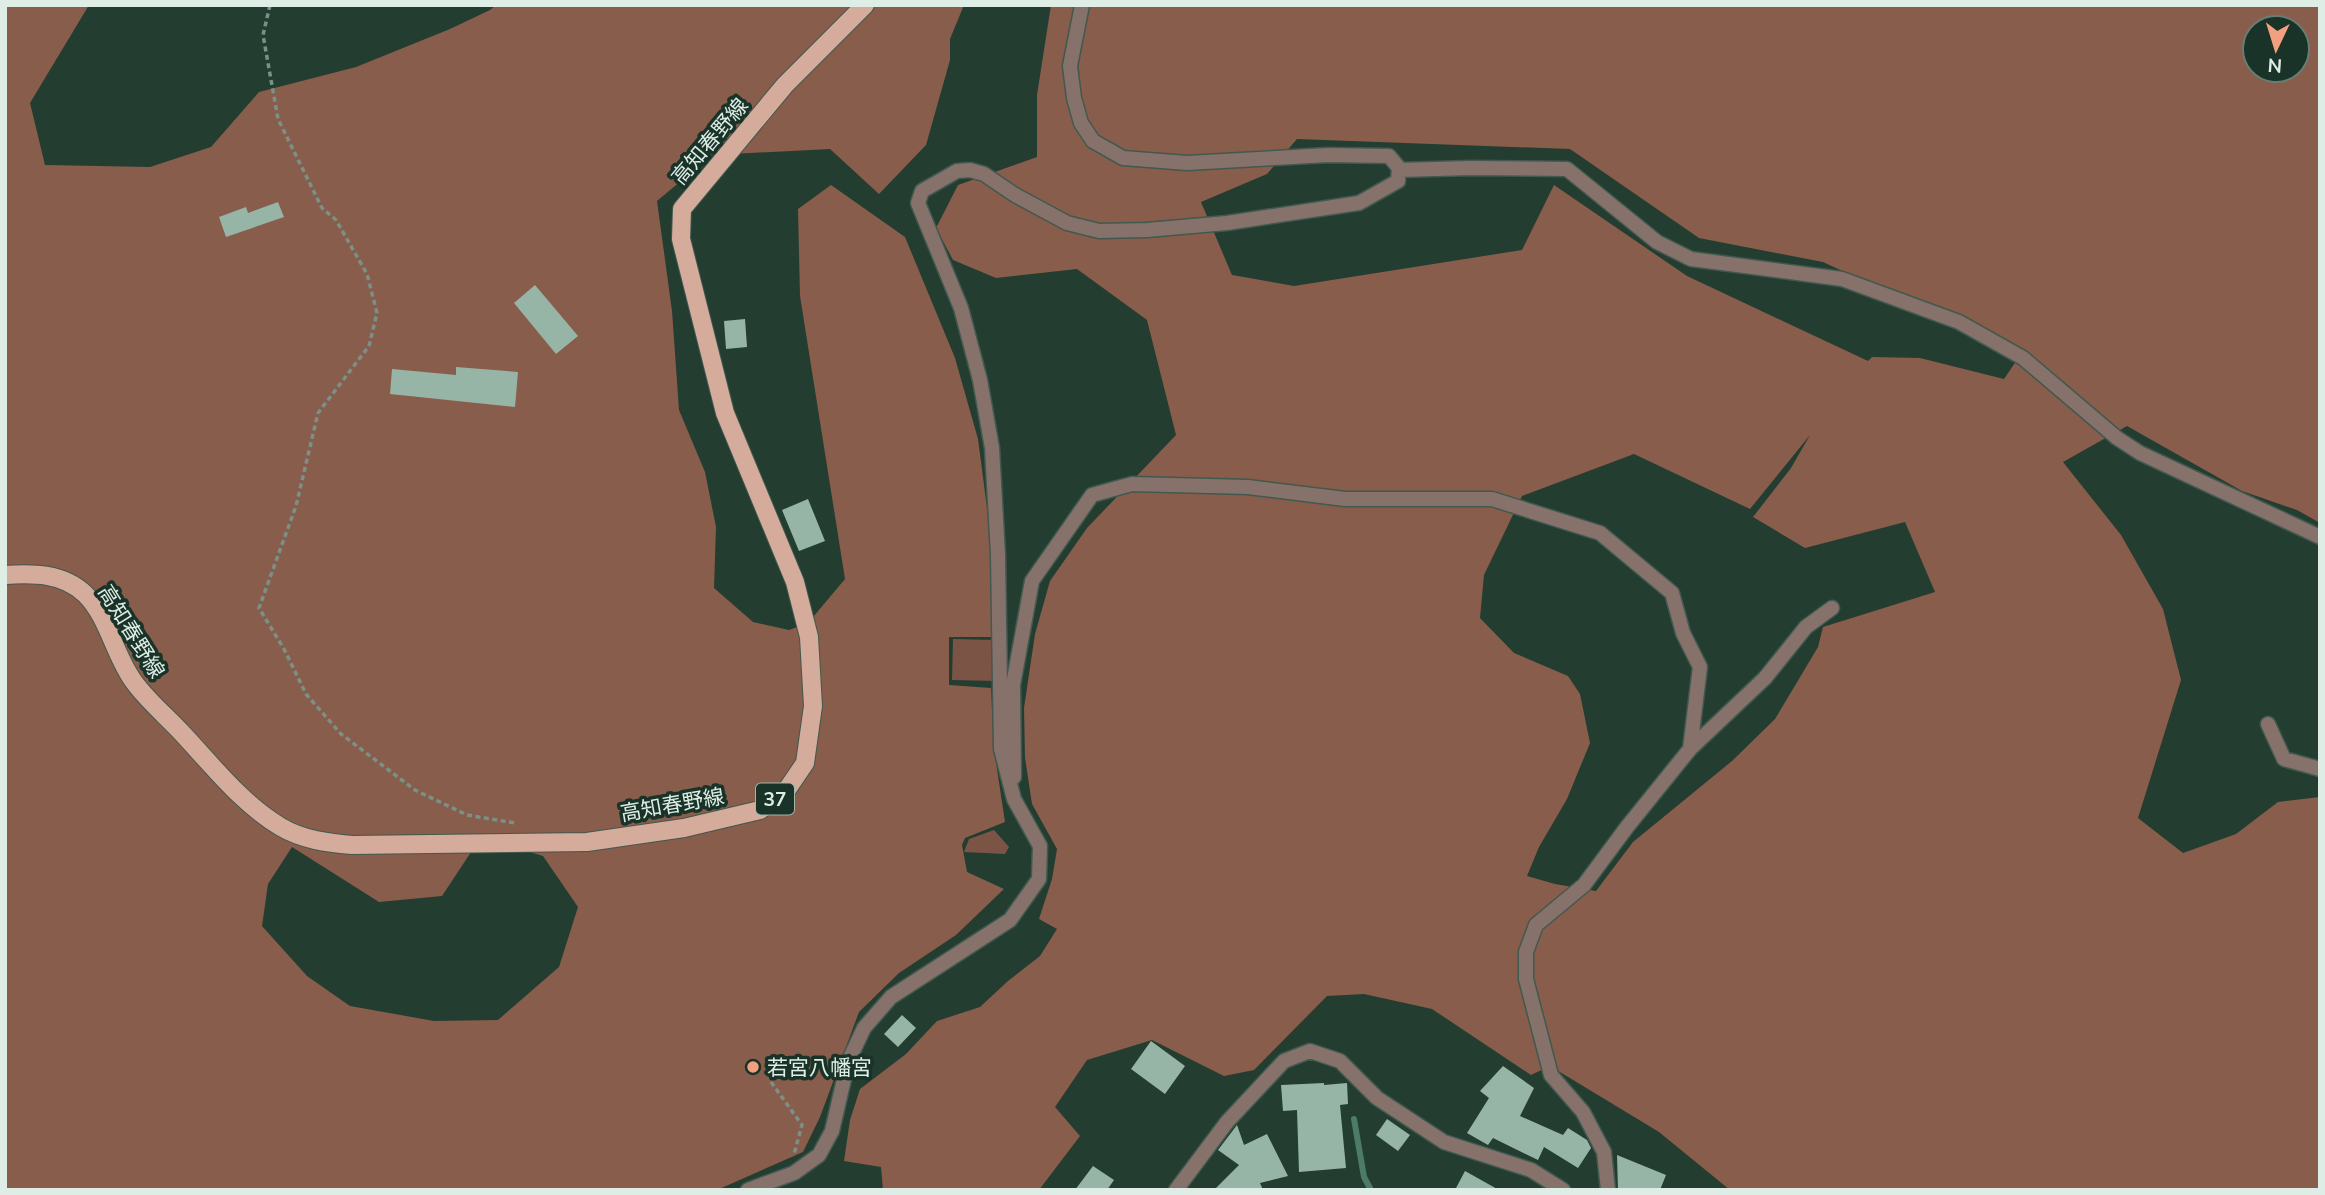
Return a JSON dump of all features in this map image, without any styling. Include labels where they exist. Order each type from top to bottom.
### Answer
[{"type":"main road","name":"高知春野線","points":[[5,575],[35,573],[63,579],[85,594],[99,614],[116,653],[134,682],[239,794],[281,828],[318,842],[352,845],[587,842],[684,828],[760,810],[786,791],[805,763],[813,706],[809,636],[795,582],[725,413],[681,239],[682,208],[785,85],[865,5]]},
{"type":"street","points":[[748,1190],[788,1176],[819,1155],[832,1131],[848,1062],[864,1028],[891,997],[1010,920],[1039,879],[1040,846],[1014,799],[1001,749],[998,555],[992,448],[980,380],[961,308],[918,203],[922,191],[957,170],[970,170],[984,174],[1015,195],[1067,223],[1100,230],[1147,230],[1227,223],[1359,203],[1398,181],[1399,170],[1389,156],[1328,155],[1187,163],[1123,158],[1093,141],[1081,123],[1074,98],[1070,66],[1082,5]]},
{"type":"street","points":[[1399,170],[1567,169],[1657,242],[1691,259],[1842,279],[1959,322],[2023,358],[2117,438],[2140,453],[2320,537]]},
{"type":"street","points":[[1014,799],[1013,685],[1032,581],[1092,495],[1132,484],[1248,487],[1345,499],[1492,499],[1600,533],[1672,593],[1683,633],[1700,667],[1690,749]]},
{"type":"street","points":[[1608,1190],[1604,1152],[1583,1112],[1550,1075],[1526,979],[1526,952],[1536,925],[1584,885],[1690,749],[1765,678],[1806,628],[1832,608]]},
{"type":"street","points":[[2269,724],[2284,759],[2320,769]]},
{"type":"street","points":[[1176,1190],[1227,1122],[1284,1060],[1310,1051],[1340,1060],[1377,1098],[1444,1142],[1531,1170],[1563,1190]]},
{"type":"path","points":[[270,5],[263,35],[278,119],[322,208],[336,220],[367,274],[377,313],[369,346],[318,413],[296,506],[259,608],[284,649],[306,694],[341,734],[415,790],[467,815],[516,823]]},
{"type":"path","points":[[771,1082],[802,1125],[788,1176]]},
{"type":"shaded area","points":[[5,5],[89,5],[30,103],[45,165],[150,167],[211,147],[259,92],[356,67],[450,29],[496,5],[964,5],[950,39],[950,60],[926,145],[879,194],[830,149],[712,155],[657,201],[672,311],[679,410],[705,472],[716,527],[714,588],[753,622],[789,630],[808,623],[845,579],[800,296],[798,209],[831,185],[905,237],[955,358],[978,439],[989,523],[995,637],[949,637],[949,685],[991,688],[994,749],[1005,822],[965,838],[962,845],[967,872],[1004,889],[956,935],[899,973],[859,1012],[820,1117],[803,1152],[717,1190],[5,1190]],"holes":[[[481,837],[543,856],[578,907],[559,967],[498,1020],[434,1021],[350,1006],[307,976],[262,926],[268,884],[292,847],[379,902],[442,896]]]},
{"type":"shaded area","points":[[1051,5],[2320,5],[2320,523],[2297,510],[2242,491],[2127,426],[2063,462],[2121,535],[2163,609],[2181,680],[2138,818],[2183,853],[2236,834],[2278,802],[2320,797],[2320,1190],[1730,1190],[1659,1132],[1550,1066],[1531,1075],[1432,1009],[1364,994],[1327,996],[1254,1070],[1224,1076],[1152,1040],[1087,1060],[1055,1107],[1080,1136],[1039,1190],[883,1190],[881,1167],[844,1161],[850,1120],[860,1089],[906,1054],[937,1021],[980,1007],[1040,956],[1057,929],[1039,919],[1052,879],[1057,849],[1032,804],[1025,758],[1024,708],[1035,634],[1050,581],[1087,528],[1176,435],[1147,320],[1077,269],[996,278],[953,260],[936,228],[958,185],[1037,157],[1037,95]],"holes":[[[1297,139],[1570,149],[1699,238],[1823,262],[2021,354],[2004,379],[1920,358],[1872,357],[1868,361],[1687,276],[1554,185],[1522,250],[1294,286],[1232,275],[1201,202],[1267,174]],[[1810,435],[1791,468],[1753,517],[1805,548],[1905,522],[1935,592],[1823,627],[1818,647],[1775,719],[1732,761],[1633,842],[1596,891],[1527,876],[1539,847],[1567,799],[1590,743],[1580,694],[1568,676],[1514,653],[1480,618],[1484,575],[1522,496],[1634,454],[1750,509]]]},
{"type":"shaded area","points":[[953,639],[995,640],[996,681],[952,680]]},
{"type":"shaded area","points":[[994,830],[1009,847],[1005,854],[964,852],[969,839]]},
{"type":"building","points":[[278,202],[284,217],[226,237],[219,217],[246,207],[248,213]]},
{"type":"building","points":[[535,285],[578,336],[556,354],[514,303]]},
{"type":"building","points":[[745,319],[747,347],[726,349],[724,321]]},
{"type":"building","points":[[456,367],[518,372],[515,407],[390,394],[392,369],[456,375]]},
{"type":"building","points":[[808,499],[825,541],[799,551],[782,510]]},
{"type":"building","points":[[902,1015],[916,1028],[898,1047],[884,1034]]},
{"type":"building","points":[[1151,1041],[1185,1066],[1165,1094],[1131,1069]]},
{"type":"building","points":[[1503,1066],[1534,1088],[1520,1116],[1563,1135],[1568,1128],[1587,1140],[1591,1148],[1578,1168],[1544,1147],[1538,1160],[1493,1138],[1488,1145],[1467,1133],[1489,1098],[1480,1091]]},
{"type":"building","points":[[1347,1083],[1348,1104],[1340,1105],[1346,1168],[1299,1172],[1297,1110],[1283,1111],[1281,1085]]},
{"type":"building","points":[[1387,1119],[1410,1135],[1398,1151],[1376,1135]]},
{"type":"building","points":[[1237,1125],[1244,1145],[1267,1134],[1288,1176],[1260,1183],[1263,1190],[1214,1190],[1239,1165],[1218,1150]]},
{"type":"building","points":[[1617,1155],[1666,1175],[1660,1190],[1618,1190]]},
{"type":"building","points":[[1093,1166],[1114,1180],[1107,1190],[1075,1190]]},
{"type":"building","points":[[1465,1171],[1499,1190],[1455,1190]]},
{"type":"waterway","points":[[1354,1119],[1364,1177],[1371,1190]]},
{"type":"place","name":"若宮八幡宮","points":[[753,1067]]}]
